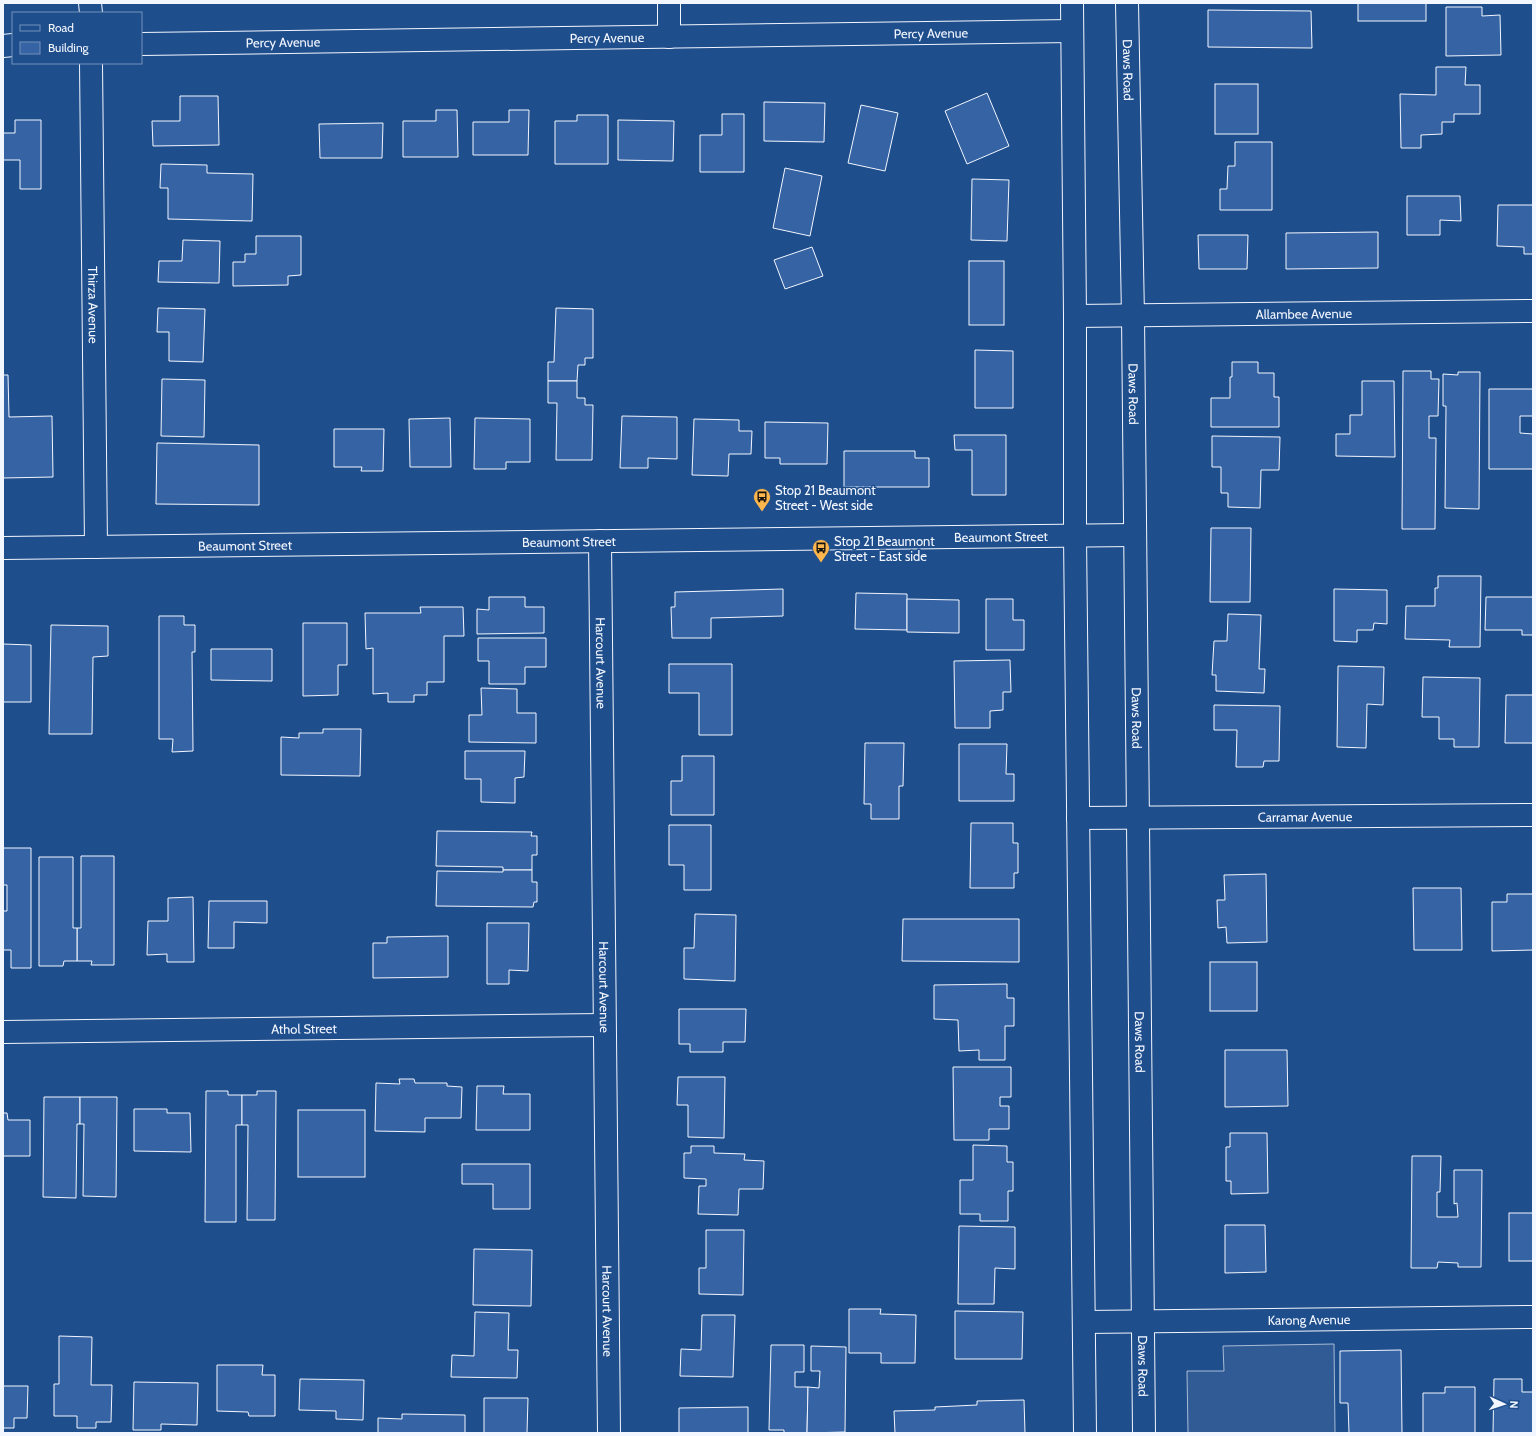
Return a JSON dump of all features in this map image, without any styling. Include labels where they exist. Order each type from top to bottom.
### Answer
[{"type":"street","points":[[669,3],[669,37]]},
{"type":"street","points":[[1072,3],[1075,316],[1075,536],[1085,1433]]},
{"type":"street","name":"Daws Road","points":[[1127,3],[1133,316],[1144,1433]]},
{"type":"street","name":"Percy Avenue","points":[[142,44],[1072,31]]},
{"type":"street","name":"Thirza Avenue","points":[[91,64],[96,547]]},
{"type":"street","name":"Allambee Avenue","points":[[1075,316],[1533,311]]},
{"type":"street","name":"Beaumont Street","points":[[3,548],[1134,535]]},
{"type":"street","name":"Harcourt Avenue","points":[[600,541],[608,1433]]},
{"type":"street","name":"Carramar Avenue","points":[[1078,818],[1533,815]]},
{"type":"street","name":"Athol Street","points":[[3,1032],[604,1025]]},
{"type":"street","name":"Karong Avenue","points":[[1084,1322],[1533,1317]]},
{"type":"shaded area","points":[[1334,1344],[1335,1433],[1188,1433],[1187,1371],[1224,1371],[1223,1346]]},
{"type":"building","points":[[1358,3],[1426,3],[1426,21],[1358,21]]},
{"type":"building","points":[[1446,7],[1482,7],[1482,16],[1500,15],[1501,55],[1446,56]]},
{"type":"building","points":[[1208,10],[1311,11],[1312,48],[1208,47]]},
{"type":"building","points":[[1436,67],[1466,67],[1465,85],[1480,85],[1480,114],[1454,114],[1454,122],[1442,122],[1442,134],[1421,135],[1421,148],[1401,148],[1400,94],[1436,95]]},
{"type":"building","points":[[1215,84],[1258,84],[1258,134],[1215,134]]},
{"type":"building","points":[[987,93],[1009,146],[967,164],[945,111]]},
{"type":"building","points":[[180,96],[218,96],[219,145],[153,146],[152,121],[180,121]]},
{"type":"building","points":[[764,102],[825,103],[824,142],[764,141]]},
{"type":"building","points":[[861,105],[898,113],[885,171],[848,163]]},
{"type":"building","points":[[436,110],[457,110],[458,157],[403,157],[403,121],[436,121]]},
{"type":"building","points":[[509,110],[529,110],[528,155],[473,155],[473,122],[509,122]]},
{"type":"building","points":[[722,114],[744,114],[744,172],[700,172],[700,135],[722,135]]},
{"type":"building","points":[[577,115],[608,115],[608,164],[555,164],[555,121],[577,121]]},
{"type":"building","points":[[15,120],[41,120],[41,189],[20,189],[20,160],[3,160],[3,133],[15,133]]},
{"type":"building","points":[[618,120],[674,121],[673,161],[618,160]]},
{"type":"building","points":[[383,123],[382,158],[320,158],[319,124]]},
{"type":"building","points":[[1235,142],[1272,142],[1272,210],[1220,210],[1220,189],[1227,189],[1228,166],[1235,166]]},
{"type":"building","points":[[161,164],[207,165],[207,173],[253,174],[252,221],[168,219],[168,188],[160,188]]},
{"type":"building","points":[[785,168],[822,176],[810,236],[773,228]]},
{"type":"building","points":[[972,179],[1009,180],[1007,241],[971,240]]},
{"type":"building","points":[[1407,196],[1460,196],[1461,221],[1440,220],[1440,235],[1407,235]]},
{"type":"building","points":[[1498,205],[1533,205],[1533,254],[1524,254],[1524,247],[1497,246]]},
{"type":"building","points":[[1378,232],[1378,268],[1286,269],[1286,233]]},
{"type":"building","points":[[1198,235],[1248,235],[1247,269],[1199,269]]},
{"type":"building","points":[[256,236],[301,236],[301,275],[288,276],[288,285],[233,286],[233,262],[245,262],[245,254],[256,254]]},
{"type":"building","points":[[183,240],[220,241],[219,283],[158,282],[159,261],[182,261]]},
{"type":"building","points":[[812,247],[823,276],[785,289],[774,260]]},
{"type":"building","points":[[969,261],[1004,261],[1004,325],[969,325]]},
{"type":"building","points":[[158,308],[205,309],[203,362],[169,361],[169,332],[157,332]]},
{"type":"building","points":[[556,308],[593,309],[593,358],[585,358],[585,365],[578,365],[577,381],[548,381],[548,362],[554,362]]},
{"type":"building","points":[[975,350],[1013,351],[1013,408],[975,408]]},
{"type":"building","points":[[1232,362],[1258,362],[1258,373],[1274,373],[1274,397],[1279,397],[1279,427],[1211,427],[1211,398],[1230,398]]},
{"type":"building","points":[[1403,371],[1431,371],[1431,379],[1439,379],[1438,416],[1429,416],[1429,438],[1436,438],[1435,529],[1402,529]]},
{"type":"building","points":[[1458,372],[1480,372],[1479,509],[1445,508],[1446,406],[1443,406],[1443,374],[1458,375]]},
{"type":"building","points":[[3,375],[8,375],[9,417],[52,416],[53,477],[3,478]]},
{"type":"building","points":[[162,379],[205,380],[204,437],[161,436]]},
{"type":"building","points":[[548,381],[577,381],[577,398],[585,398],[585,405],[593,405],[592,460],[556,460],[557,403],[548,403]]},
{"type":"building","points":[[1362,381],[1394,381],[1395,457],[1336,456],[1336,434],[1350,434],[1350,415],[1362,415]]},
{"type":"building","points":[[1489,389],[1533,389],[1533,416],[1520,416],[1520,433],[1533,434],[1533,469],[1489,469]]},
{"type":"building","points":[[622,416],[677,417],[677,459],[648,458],[648,468],[620,468]]},
{"type":"building","points":[[450,418],[451,467],[410,467],[409,419]]},
{"type":"building","points":[[475,418],[530,419],[530,462],[506,462],[506,469],[474,469]]},
{"type":"building","points":[[694,419],[739,420],[739,431],[752,431],[751,454],[729,454],[728,476],[692,475]]},
{"type":"building","points":[[765,422],[828,423],[827,464],[780,464],[780,458],[765,458]]},
{"type":"building","points":[[334,429],[384,429],[383,471],[361,471],[362,467],[334,467]]},
{"type":"building","points":[[954,435],[1006,435],[1006,495],[972,495],[972,450],[955,450]]},
{"type":"building","points":[[1212,436],[1280,437],[1279,470],[1261,470],[1260,508],[1228,507],[1228,493],[1221,493],[1221,467],[1212,467]]},
{"type":"building","points":[[157,443],[259,445],[259,505],[156,504]]},
{"type":"building","points":[[844,451],[915,451],[915,458],[929,458],[929,487],[844,487]]},
{"type":"building","points":[[1211,528],[1251,528],[1250,602],[1210,602]]},
{"type":"building","points":[[1438,576],[1481,576],[1480,647],[1449,647],[1450,640],[1405,639],[1406,606],[1435,606],[1435,588],[1438,588]]},
{"type":"building","points":[[783,589],[783,616],[711,618],[711,638],[672,638],[671,607],[675,607],[675,592]]},
{"type":"building","points":[[1334,589],[1387,590],[1387,624],[1374,623],[1373,630],[1357,630],[1357,642],[1334,641]]},
{"type":"building","points":[[856,593],[907,594],[907,630],[855,629]]},
{"type":"building","points":[[489,597],[525,597],[525,607],[544,607],[544,633],[477,634],[477,609],[489,610]]},
{"type":"building","points":[[1486,597],[1533,597],[1533,635],[1522,635],[1522,630],[1485,630]]},
{"type":"building","points":[[907,599],[959,600],[959,633],[907,632]]},
{"type":"building","points":[[986,599],[1013,599],[1013,620],[1024,620],[1024,650],[986,650]]},
{"type":"building","points":[[420,607],[463,607],[464,636],[444,636],[444,682],[427,682],[427,695],[414,695],[414,702],[388,702],[388,693],[373,694],[373,648],[366,649],[365,613],[421,613]]},
{"type":"building","points":[[1228,614],[1261,615],[1259,669],[1265,669],[1264,693],[1216,691],[1216,675],[1212,675],[1214,641],[1227,641]]},
{"type":"building","points":[[159,616],[184,616],[184,625],[195,625],[195,652],[192,652],[193,751],[172,752],[173,739],[159,739]]},
{"type":"building","points":[[303,623],[347,623],[347,665],[338,665],[338,695],[303,696]]},
{"type":"building","points":[[51,625],[108,626],[108,656],[93,657],[92,734],[49,734]]},
{"type":"building","points":[[478,638],[546,638],[546,667],[525,667],[525,684],[489,684],[489,661],[478,661]]},
{"type":"building","points":[[3,644],[31,645],[31,702],[3,702]]},
{"type":"building","points":[[211,649],[272,649],[272,681],[211,680]]},
{"type":"building","points":[[1010,660],[1011,692],[1003,692],[1003,710],[990,711],[990,728],[955,728],[954,661]]},
{"type":"building","points":[[669,664],[732,664],[732,735],[699,735],[699,693],[669,693]]},
{"type":"building","points":[[1338,666],[1384,667],[1383,705],[1367,704],[1366,748],[1337,747]]},
{"type":"building","points":[[1423,677],[1480,678],[1479,747],[1454,747],[1454,739],[1439,739],[1439,717],[1422,717]]},
{"type":"building","points":[[481,688],[517,689],[517,713],[536,713],[536,743],[469,742],[469,715],[482,715]]},
{"type":"building","points":[[1506,695],[1533,695],[1533,743],[1505,743]]},
{"type":"building","points":[[1214,705],[1280,706],[1279,761],[1264,761],[1263,767],[1236,767],[1237,730],[1214,730]]},
{"type":"building","points":[[323,729],[361,729],[360,776],[281,775],[281,737],[299,738],[299,733],[323,733]]},
{"type":"building","points":[[865,743],[904,743],[903,786],[899,786],[899,819],[871,819],[871,804],[864,804]]},
{"type":"building","points":[[959,744],[1007,744],[1006,774],[1014,774],[1014,801],[959,801]]},
{"type":"building","points":[[465,751],[525,751],[524,777],[515,778],[515,803],[481,802],[481,779],[465,779]]},
{"type":"building","points":[[682,756],[714,756],[714,815],[671,815],[671,781],[682,781]]},
{"type":"building","points":[[971,823],[1013,823],[1013,843],[1018,843],[1018,873],[1014,873],[1014,888],[970,888]]},
{"type":"building","points":[[669,825],[711,825],[711,890],[684,890],[684,865],[669,865]]},
{"type":"building","points":[[437,831],[532,832],[531,836],[537,836],[537,855],[532,855],[532,870],[503,870],[503,867],[436,866]]},
{"type":"building","points":[[3,848],[31,848],[31,968],[11,968],[11,950],[3,950],[3,911],[7,911],[7,885],[3,885]]},
{"type":"building","points":[[81,856],[114,856],[114,965],[91,965],[92,961],[77,961],[77,928],[81,928]]},
{"type":"building","points":[[39,857],[73,857],[73,928],[77,928],[77,961],[64,961],[63,966],[39,966]]},
{"type":"building","points":[[503,870],[532,870],[532,882],[537,882],[537,902],[534,902],[533,907],[436,906],[437,871],[503,872]]},
{"type":"building","points":[[1266,874],[1267,942],[1227,943],[1226,927],[1218,928],[1217,900],[1225,900],[1224,875]]},
{"type":"building","points":[[1413,888],[1461,888],[1462,950],[1414,950]]},
{"type":"building","points":[[1507,894],[1533,894],[1533,950],[1492,951],[1492,902],[1507,902]]},
{"type":"building","points":[[193,897],[194,962],[167,962],[167,954],[147,955],[148,921],[168,921],[168,898]]},
{"type":"building","points":[[209,901],[267,901],[267,923],[234,922],[234,948],[208,948]]},
{"type":"building","points":[[695,914],[736,915],[735,981],[684,979],[684,948],[694,948]]},
{"type":"building","points":[[903,919],[1019,919],[1019,962],[902,961]]},
{"type":"building","points":[[487,923],[529,923],[528,971],[509,970],[509,984],[487,984]]},
{"type":"building","points":[[448,936],[448,977],[373,978],[373,943],[387,943],[387,937]]},
{"type":"building","points":[[1210,962],[1257,962],[1257,1011],[1210,1011]]},
{"type":"building","points":[[1007,984],[1007,998],[1014,998],[1014,1026],[1005,1026],[1005,1060],[979,1060],[979,1050],[959,1051],[958,1020],[934,1019],[934,985]]},
{"type":"building","points":[[679,1009],[746,1009],[745,1042],[723,1042],[723,1052],[690,1052],[690,1044],[679,1044]]},
{"type":"building","points":[[1225,1050],[1287,1050],[1288,1106],[1225,1107]]},
{"type":"building","points":[[953,1067],[1011,1067],[1011,1097],[1000,1097],[1000,1106],[1009,1106],[1009,1129],[989,1129],[989,1140],[954,1140]]},
{"type":"building","points":[[678,1077],[725,1077],[724,1138],[688,1137],[688,1105],[677,1105]]},
{"type":"building","points":[[399,1079],[414,1079],[415,1083],[447,1083],[447,1086],[462,1087],[461,1118],[425,1118],[425,1132],[375,1131],[376,1083],[400,1084]]},
{"type":"building","points":[[477,1086],[504,1086],[503,1094],[530,1094],[530,1130],[476,1130]]},
{"type":"building","points":[[206,1091],[228,1091],[228,1095],[242,1095],[242,1125],[236,1125],[236,1222],[205,1222]]},
{"type":"building","points":[[257,1091],[276,1091],[275,1220],[247,1220],[248,1125],[242,1125],[242,1095],[257,1095]]},
{"type":"building","points":[[44,1097],[80,1097],[80,1124],[77,1124],[76,1198],[43,1197]]},
{"type":"building","points":[[80,1097],[117,1097],[116,1197],[83,1196],[84,1124],[80,1124]]},
{"type":"building","points":[[134,1109],[167,1109],[167,1113],[190,1113],[191,1152],[134,1151]]},
{"type":"building","points":[[298,1110],[365,1110],[365,1177],[298,1177]]},
{"type":"building","points":[[3,1113],[7,1113],[8,1120],[30,1120],[30,1156],[3,1156]]},
{"type":"building","points":[[1230,1133],[1267,1133],[1268,1193],[1231,1194],[1231,1181],[1226,1181],[1226,1147],[1230,1147]]},
{"type":"building","points":[[973,1145],[1007,1146],[1007,1162],[1013,1162],[1013,1191],[1008,1191],[1008,1221],[980,1221],[980,1214],[960,1214],[960,1180],[973,1180]]},
{"type":"building","points":[[691,1146],[714,1146],[714,1153],[745,1154],[744,1160],[764,1161],[763,1189],[739,1189],[738,1215],[698,1214],[699,1186],[706,1186],[706,1179],[684,1178],[684,1153],[691,1153]]},
{"type":"building","points":[[1412,1156],[1441,1156],[1440,1192],[1437,1192],[1437,1217],[1458,1217],[1457,1203],[1454,1204],[1454,1170],[1482,1170],[1481,1267],[1458,1267],[1458,1263],[1438,1262],[1437,1268],[1411,1268]]},
{"type":"building","points":[[462,1164],[530,1164],[530,1209],[493,1209],[493,1184],[462,1184]]},
{"type":"building","points":[[1509,1213],[1533,1213],[1533,1261],[1509,1261]]},
{"type":"building","points":[[1225,1225],[1265,1225],[1266,1272],[1225,1273]]},
{"type":"building","points":[[959,1226],[1015,1227],[1015,1269],[995,1268],[994,1304],[958,1304]]},
{"type":"building","points":[[706,1230],[744,1230],[743,1295],[699,1294],[699,1268],[706,1268]]},
{"type":"building","points":[[474,1249],[532,1250],[531,1306],[473,1305]]},
{"type":"building","points":[[849,1309],[881,1309],[880,1314],[916,1315],[915,1363],[881,1363],[881,1353],[849,1353]]},
{"type":"building","points":[[955,1311],[1023,1312],[1022,1359],[955,1359]]},
{"type":"building","points":[[475,1312],[509,1313],[508,1350],[518,1350],[517,1378],[451,1377],[452,1355],[474,1356]]},
{"type":"building","points":[[702,1315],[735,1315],[733,1377],[680,1376],[681,1349],[701,1350]]},
{"type":"building","points":[[59,1336],[92,1337],[91,1385],[112,1385],[111,1422],[96,1422],[96,1428],[77,1428],[77,1416],[54,1416],[54,1384],[59,1384]]},
{"type":"building","points":[[771,1345],[804,1345],[804,1372],[795,1372],[795,1387],[808,1387],[807,1433],[784,1433],[784,1430],[769,1430]]},
{"type":"building","points":[[811,1346],[846,1347],[845,1432],[807,1433],[808,1387],[819,1388],[820,1371],[811,1371]]},
{"type":"building","points":[[1401,1350],[1402,1433],[1349,1433],[1348,1403],[1340,1403],[1340,1351]]},
{"type":"building","points":[[217,1365],[263,1365],[262,1375],[275,1375],[275,1416],[249,1416],[248,1412],[217,1411]]},
{"type":"building","points":[[300,1379],[364,1380],[363,1420],[336,1419],[336,1411],[299,1410]]},
{"type":"building","points":[[1494,1379],[1522,1379],[1522,1392],[1533,1392],[1533,1433],[1493,1433]]},
{"type":"building","points":[[134,1382],[198,1383],[197,1425],[161,1424],[161,1430],[133,1430]]},
{"type":"building","points":[[3,1386],[28,1386],[27,1418],[14,1418],[14,1428],[3,1428]]},
{"type":"building","points":[[1445,1387],[1475,1387],[1475,1433],[1423,1433],[1423,1393],[1445,1393]]},
{"type":"building","points":[[484,1398],[528,1398],[527,1433],[484,1433]]},
{"type":"building","points":[[1024,1400],[1025,1433],[895,1433],[894,1411],[935,1410],[935,1407],[977,1405],[977,1401]]},
{"type":"building","points":[[748,1407],[748,1433],[679,1433],[679,1408]]},
{"type":"building","points":[[402,1414],[465,1415],[465,1433],[378,1433],[378,1418],[402,1419]]},
{"type":"place","name":"Stop 21 Beaumont Street - West side","points":[[762,512]]},
{"type":"place","name":"Stop 21 Beaumont Street - East side","points":[[821,563]]}]
